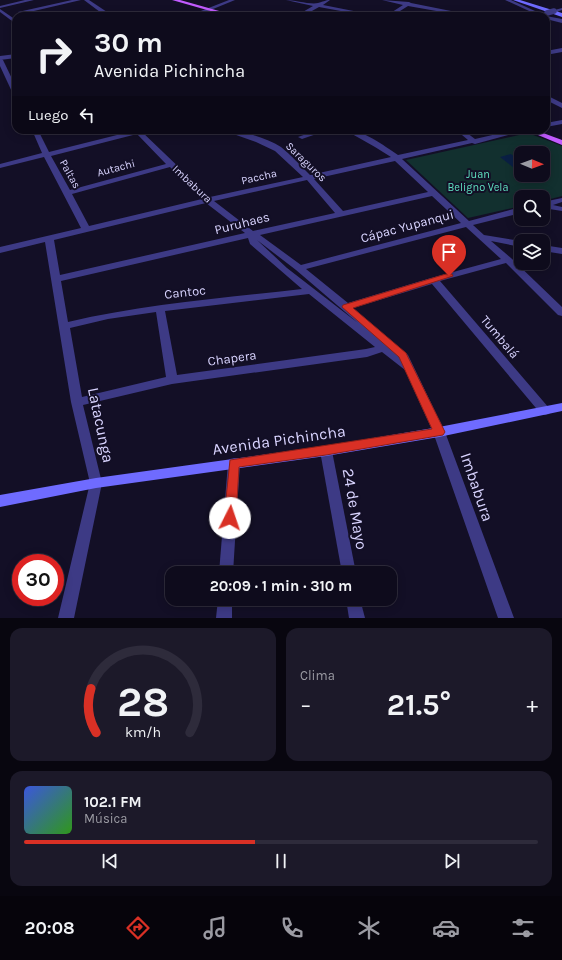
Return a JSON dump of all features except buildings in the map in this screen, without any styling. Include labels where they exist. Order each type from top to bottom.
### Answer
[{"type":"main road","points":[[174,0],[217,12]]},
{"type":"main road","points":[[515,0],[562,15]]},
{"type":"main road","points":[[539,134],[562,143]]},
{"type":"main road","points":[[548,134],[562,139]]},
{"type":"main road","name":"Avenida Pichincha","points":[[0,501],[96,483],[326,451],[439,432],[562,407]]},
{"type":"street","points":[[0,7],[32,0]]},
{"type":"street","points":[[21,12],[79,0]]},
{"type":"street","points":[[86,0],[105,12]]},
{"type":"street","points":[[203,12],[233,0]]},
{"type":"street","points":[[288,0],[352,12]]},
{"type":"street","points":[[306,12],[328,0]]},
{"type":"street","points":[[384,0],[452,12]]},
{"type":"street","points":[[395,12],[414,0]]},
{"type":"street","points":[[507,0],[536,12]]},
{"type":"street","points":[[550,13],[562,9]]},
{"type":"street","points":[[0,10],[12,19]]},
{"type":"street","points":[[550,18],[561,21]]},
{"type":"street","points":[[550,52],[562,50]]},
{"type":"street","points":[[12,57],[0,59],[12,85]]},
{"type":"street","points":[[550,99],[562,106]]},
{"type":"street","points":[[550,124],[562,122]]},
{"type":"street","name":"Paltas","points":[[37,134],[86,228]]},
{"type":"street","points":[[0,166],[126,134]]},
{"type":"street","name":"Imbabura","points":[[140,134],[170,165],[208,200],[251,234],[262,238],[347,307],[410,370],[439,432],[506,618]]},
{"type":"street","name":"Saraguros","points":[[239,134],[259,140],[278,149],[308,177],[341,214]]},
{"type":"street","points":[[302,137],[311,134]]},
{"type":"street","points":[[356,134],[378,145],[397,158],[433,193],[508,260],[562,313]]},
{"type":"street","points":[[464,134],[475,142]]},
{"type":"street","name":"Paccha","points":[[0,250],[86,228],[308,177],[507,134]]},
{"type":"street","name":"Autachi","points":[[67,193],[170,165]]},
{"type":"street","name":"Puruhaes","points":[[56,279],[433,193]]},
{"type":"street","points":[[550,204],[562,200]]},
{"type":"street","points":[[550,207],[562,209]]},
{"type":"street","name":"Cápac Yupanqui","points":[[300,268],[466,223],[514,212]]},
{"type":"street","name":"Imbabura","points":[[251,234],[253,242],[310,291],[387,347]]},
{"type":"street","points":[[481,237],[514,243]]},
{"type":"street","name":"Latacunga","points":[[49,238],[77,402],[96,483],[66,618]]},
{"type":"street","points":[[550,249],[562,251]]},
{"type":"street","points":[[347,307],[434,280],[508,260]]},
{"type":"street","name":"Tumbalá","points":[[434,280],[545,411]]},
{"type":"street","name":"Cantoc","points":[[64,326],[108,316],[160,308],[310,291]]},
{"type":"street","points":[[160,308],[172,380]]},
{"type":"street","name":"Chapera","points":[[77,402],[172,380],[367,353],[387,347]]},
{"type":"street","name":"24 de Mayo","points":[[326,451],[348,566]]},
{"type":"street","points":[[227,566],[234,463]]},
{"type":"street","points":[[224,618],[225,606]]},
{"type":"street","points":[[354,606],[357,618]]},
{"type":"green space","name":"Juan Beligno Vela","points":[[523,134],[531,134],[562,146],[562,196],[550,199],[550,190],[514,190],[514,208],[468,218],[406,160]]},
{"type":"water","points":[[511,154],[514,156],[514,168],[500,157]]},
{"type":"route","points":[[230,518],[234,463],[326,451],[439,432],[403,355],[347,307],[449,276]]}]
